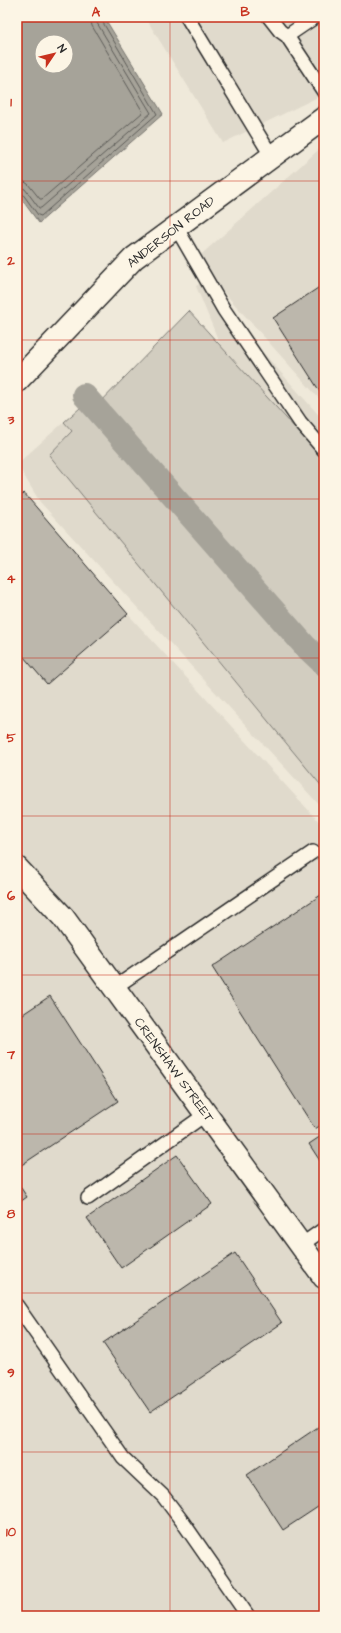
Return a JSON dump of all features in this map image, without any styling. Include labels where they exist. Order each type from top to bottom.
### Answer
[{"type":"street","name":"ANDERSON ROAD","points":[[17,381],[134,258],[324,118]]},
{"type":"street","name":"CRENSHAW STREET","points":[[17,868],[63,917],[324,1277]]},
{"type":"lane","points":[[187,17],[272,157]]},
{"type":"lane","points":[[269,17],[280,31],[287,36],[324,92]]},
{"type":"lane","points":[[287,36],[315,17]]},
{"type":"lane","points":[[176,227],[224,310],[300,422],[324,450]]},
{"type":"lane","points":[[114,988],[312,852]]},
{"type":"lane","points":[[88,1198],[206,1114]]},
{"type":"lane","points":[[301,1245],[324,1229]]},
{"type":"lane","points":[[17,1306],[123,1458],[162,1496],[248,1616]]},
{"type":"shaded area","points":[[145,17],[324,17],[324,93],[223,143]]},
{"type":"shaded area","points":[[324,145],[324,404],[195,260]]},
{"type":"shaded area","points":[[201,283],[324,421],[324,508],[251,420],[196,286]]},
{"type":"shaded area","points":[[189,311],[324,460],[324,789],[49,455],[72,431],[64,422],[88,401],[95,408]]},
{"type":"shaded area","points":[[64,422],[307,690],[324,712],[324,810],[40,502],[17,464]]},
{"type":"shaded area","points":[[17,486],[31,509],[324,827],[324,1616],[17,1616]]},
{"type":"water","points":[[17,17],[104,17],[163,114],[39,223],[17,193]]},
{"type":"building","points":[[324,284],[324,398],[273,318]]},
{"type":"building","points":[[24,493],[128,614],[47,684],[17,649],[17,499]]},
{"type":"building","points":[[324,893],[324,1123],[315,1129],[212,967]]},
{"type":"building","points":[[50,996],[118,1101],[17,1168],[17,1018]]},
{"type":"building","points":[[324,1134],[324,1167],[309,1144]]},
{"type":"building","points":[[177,1155],[212,1204],[121,1268],[87,1218]]},
{"type":"building","points":[[17,1182],[27,1197],[17,1204]]},
{"type":"building","points":[[235,1253],[282,1323],[150,1412],[103,1343]]},
{"type":"building","points":[[324,1423],[324,1503],[283,1530],[247,1475]]},
{"type":"waterway","points":[[84,395],[305,646],[324,664]]}]
